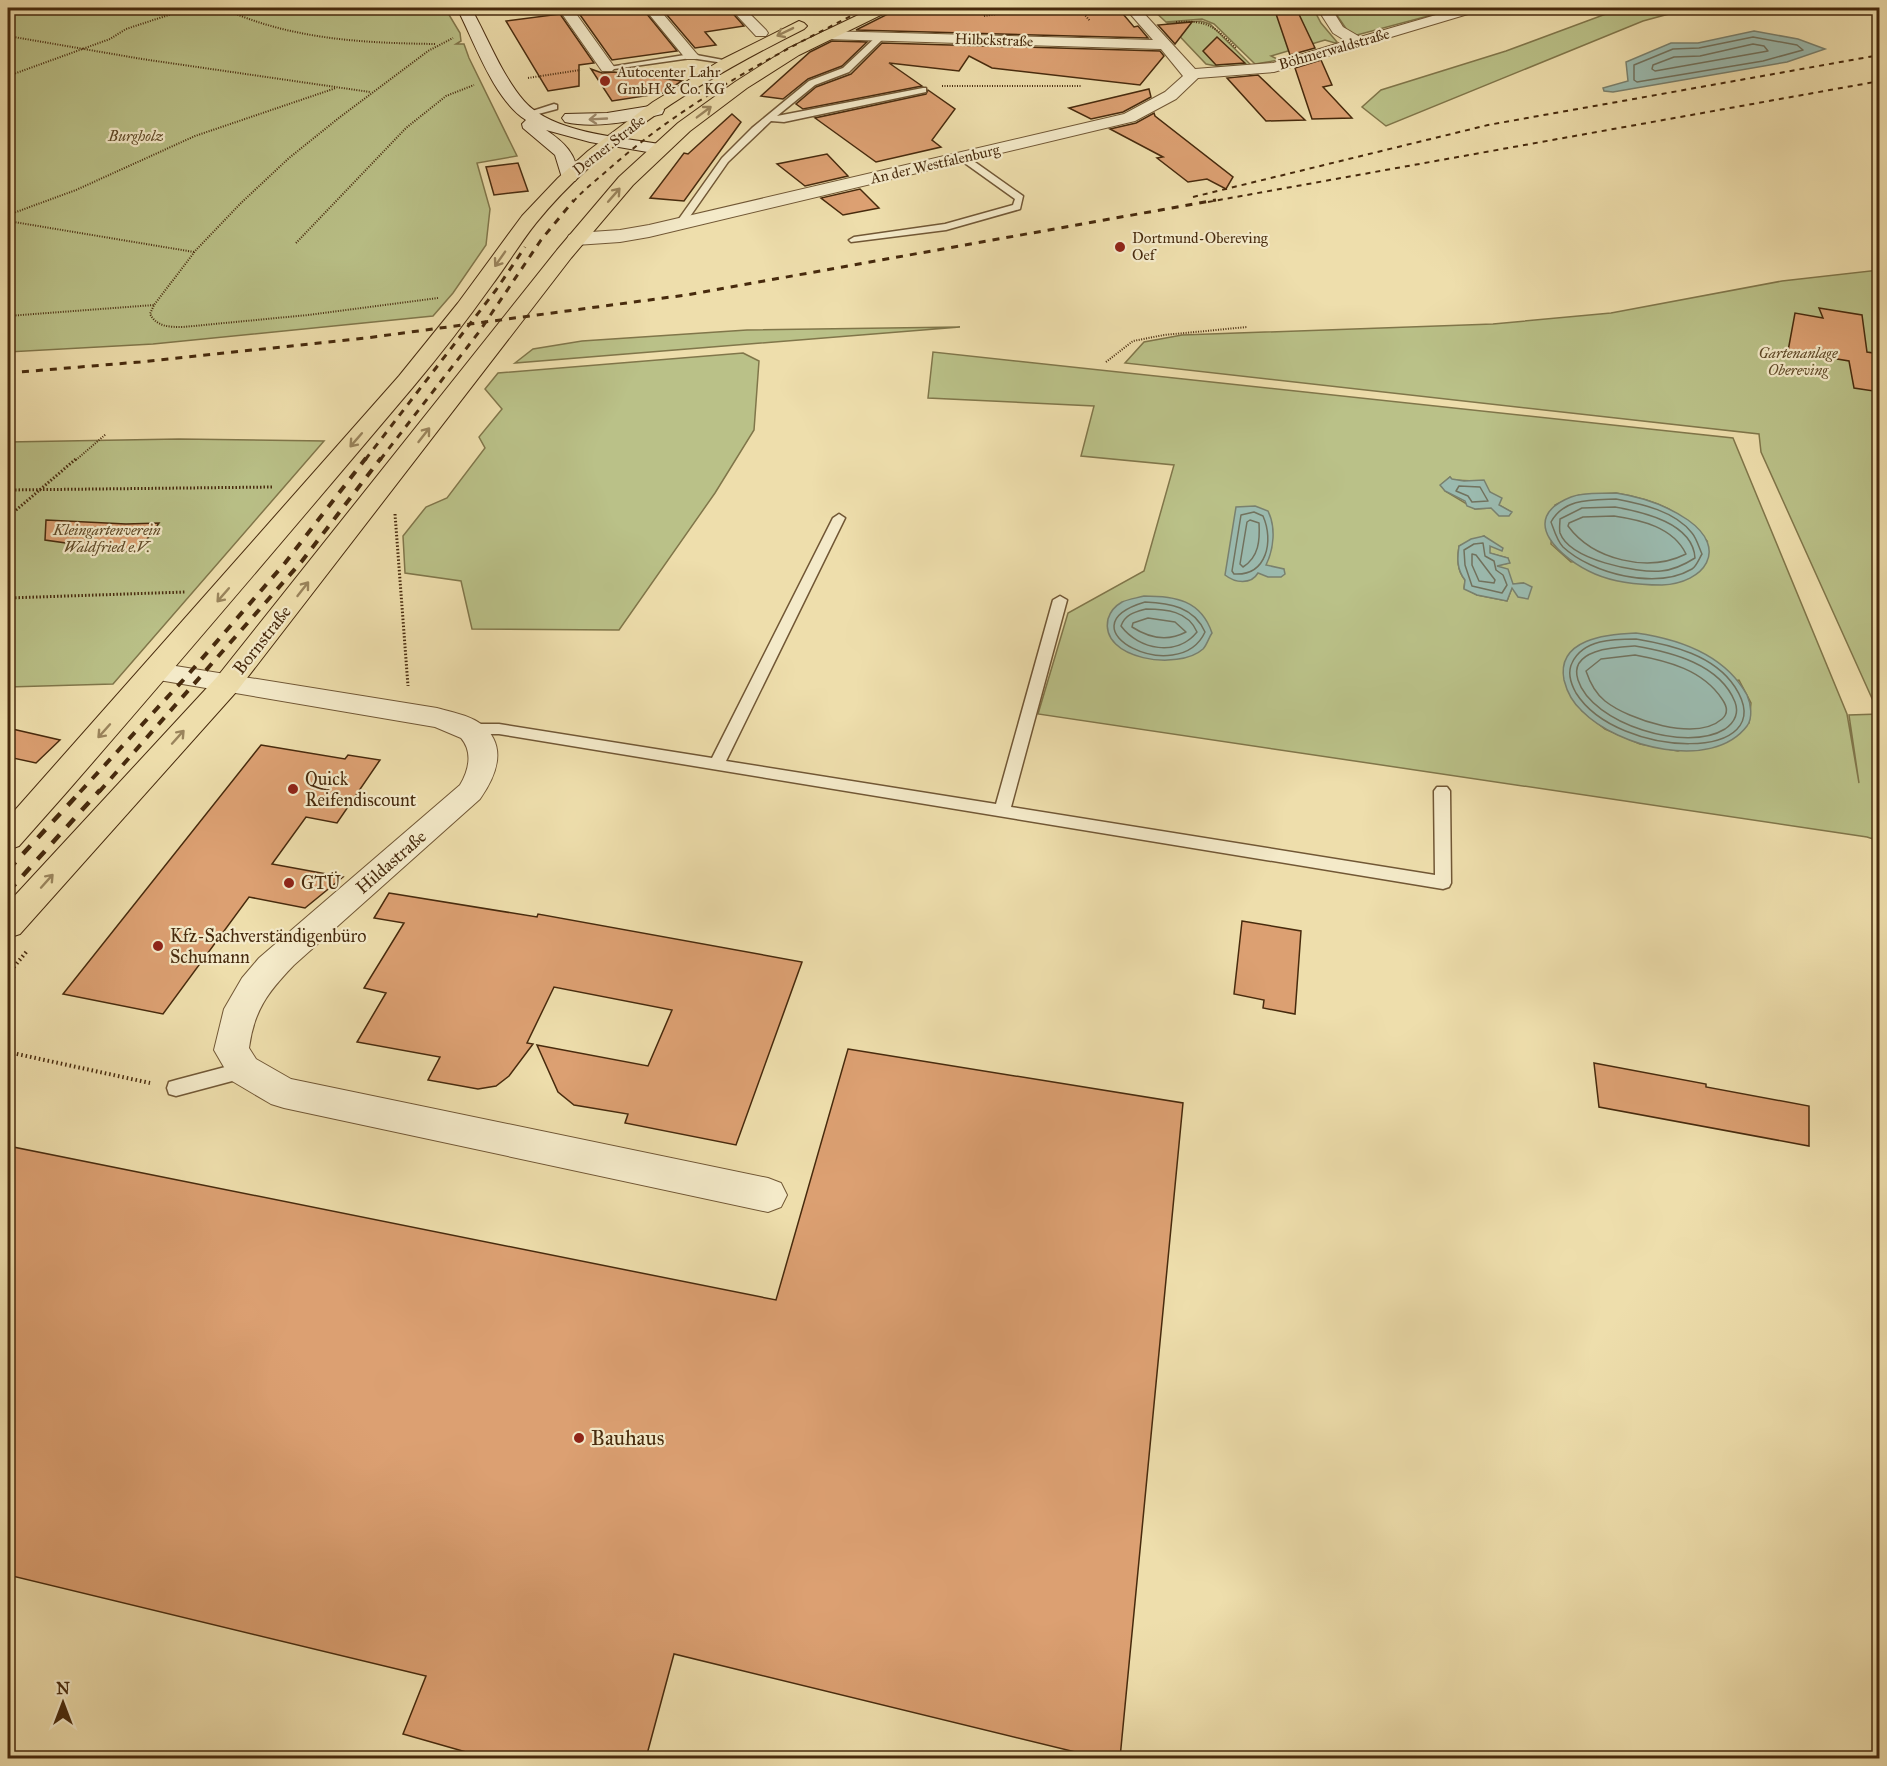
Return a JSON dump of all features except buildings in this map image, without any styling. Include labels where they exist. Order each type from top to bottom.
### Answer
[{"type":"main road","name":"Derner Straße","points":[[498,339],[576,239],[626,181],[659,148],[741,85],[825,35],[885,8]]},
{"type":"main road","name":"Derner Straße","points":[[227,591],[434,347],[535,212],[569,177],[611,140],[730,62],[812,20]]},
{"type":"main road","name":"Bornstraße","points":[[8,925],[227,684],[498,339]]},
{"type":"main road","points":[[8,838],[227,591]]},
{"type":"street","points":[[464,8],[502,79],[527,114],[532,128],[567,156],[569,177]]},
{"type":"street","points":[[565,8],[607,68]]},
{"type":"street","points":[[651,8],[691,56]]},
{"type":"street","points":[[737,8],[761,33]]},
{"type":"street","points":[[1132,8],[1191,74]]},
{"type":"street","points":[[1324,8],[1338,30],[1358,42]]},
{"type":"street","name":"Böhmerwaldstraße","points":[[1191,74],[1274,67],[1473,8]]},
{"type":"street","name":"Hilbckstraße","points":[[825,35],[1164,45]]},
{"type":"street","name":"An der Westfalenburg","points":[[576,239],[620,236],[681,223],[1129,118],[1160,103],[1182,88],[1191,74]]},
{"type":"street","points":[[527,114],[597,119],[656,110]]},
{"type":"street","points":[[527,114],[555,127],[659,148]]},
{"type":"street","points":[[157,672],[398,711],[452,722],[469,729]]},
{"type":"street","name":"Hildastraße","points":[[244,1070],[231,1050],[233,1026],[246,997],[261,977],[282,956],[470,792],[482,776],[484,753],[477,738],[469,729]]},
{"type":"street","points":[[244,1070],[284,1093],[768,1195]]},
{"type":"lane","points":[[681,223],[725,160],[768,118],[812,83],[846,70],[881,37]]},
{"type":"lane","points":[[607,68],[691,56],[730,62]]},
{"type":"lane","points":[[768,118],[784,119],[923,90]]},
{"type":"lane","points":[[527,114],[554,107]]},
{"type":"lane","points":[[854,240],[946,227],[1017,207],[1020,198],[962,157]]},
{"type":"lane","points":[[716,765],[838,519]]},
{"type":"lane","points":[[1002,812],[1060,600]]},
{"type":"lane","points":[[469,729],[499,729],[1443,883],[1442,791]]},
{"type":"lane","points":[[176,1089],[244,1070]]},
{"type":"path","points":[[8,76],[110,39],[126,29],[190,8]]},
{"type":"path","points":[[237,8],[236,14],[254,22],[318,35],[392,43],[435,44],[477,31]]},
{"type":"path","points":[[1505,8],[1516,10]]},
{"type":"path","points":[[1146,24],[1202,20],[1215,27],[1242,54]]},
{"type":"path","points":[[1206,28],[1215,27]]},
{"type":"path","points":[[8,36],[142,59],[370,92]]},
{"type":"path","points":[[1222,41],[1228,40]]},
{"type":"path","points":[[435,44],[393,78],[370,92],[268,175],[194,252],[154,305],[150,314],[154,321],[166,327],[183,327],[308,315],[476,293]]},
{"type":"path","points":[[296,243],[406,128],[446,96],[472,85],[502,79],[607,68]]},
{"type":"path","points":[[923,90],[931,86],[1081,86]]},
{"type":"path","points":[[8,215],[76,190],[195,136],[336,87]]},
{"type":"path","points":[[8,221],[194,252]]},
{"type":"path","points":[[8,316],[154,305]]},
{"type":"path","points":[[1106,362],[1133,341],[1164,335],[1247,327]]},
{"type":"path","points":[[8,517],[106,434]]},
{"type":"path","points":[[8,490],[273,487]]},
{"type":"path","points":[[395,513],[408,685],[398,711]]},
{"type":"path","points":[[8,598],[227,591]]},
{"type":"path","points":[[8,1052],[176,1089]]},
{"type":"green space","name":"Burgholz","points":[[8,8],[445,8],[460,33],[461,41],[456,44],[464,44],[517,156],[477,163],[490,209],[486,245],[453,293],[433,316],[153,344],[8,352]]},
{"type":"green space","points":[[1151,8],[1313,8],[1321,23],[1337,42],[1325,40],[1271,56],[1279,60],[1255,64],[1214,24],[1202,19],[1166,22]]},
{"type":"green space","points":[[1332,8],[1410,8],[1432,15],[1357,35],[1349,33]]},
{"type":"green space","points":[[1622,8],[1691,8],[1643,21],[1386,126],[1362,107],[1381,90],[1506,51]]},
{"type":"green space","points":[[1201,21],[1210,24],[1251,65],[1221,67],[1206,64],[1167,23]]},
{"type":"green space","name":"Gartenanlage Obereving","points":[[1879,270],[1879,714],[1761,452],[1759,434],[1125,363],[1144,342],[1182,335],[1493,324],[1611,313],[1782,281]]},
{"type":"green space","points":[[960,327],[515,363],[533,349],[582,341],[747,330]]},
{"type":"green space","points":[[933,352],[1733,438],[1847,714],[1859,783],[1849,715],[1879,714],[1879,841],[1867,837],[1038,714],[1068,613],[1144,571],[1174,465],[1081,456],[1094,406],[928,398]],"holes":[[[1450,477],[1452,480],[1475,481],[1490,492],[1499,505],[1511,512],[1491,508],[1475,509],[1445,491],[1441,485]],[[1616,493],[1656,503],[1687,521],[1707,541],[1571,562],[1551,544],[1555,505],[1579,495]],[[1484,536],[1490,546],[1489,553],[1508,558],[1509,563],[1495,566],[1513,584],[1524,583],[1512,588],[1507,601],[1477,595],[1464,588],[1465,580],[1458,564],[1459,546]],[[1739,680],[1751,703],[1749,723],[1678,751],[1640,744],[1605,729],[1582,711]]]},
{"type":"green space","points":[[743,353],[759,361],[754,430],[715,493],[619,630],[472,629],[461,581],[405,573],[403,536],[426,507],[447,498],[485,448],[479,437],[502,409],[485,389],[498,373]]},
{"type":"green space","name":"Kleingartenverein Waldfried e.V.","points":[[179,439],[324,441],[113,684],[8,687],[8,442]]},
{"type":"water","points":[[1754,31],[1798,39],[1825,49],[1787,62],[1613,92],[1604,91],[1603,88],[1628,81],[1626,62],[1671,43],[1698,43]]},
{"type":"water","points":[[1450,477],[1464,481],[1484,480],[1490,492],[1502,498],[1499,505],[1512,512],[1509,516],[1499,516],[1491,508],[1475,509],[1467,506],[1465,501],[1445,491],[1440,485]]},
{"type":"water","points":[[1616,493],[1644,499],[1662,506],[1688,520],[1700,531],[1707,542],[1709,553],[1700,571],[1677,583],[1645,585],[1628,583],[1611,580],[1582,568],[1558,549],[1550,539],[1545,527],[1546,516],[1555,506],[1576,495]]},
{"type":"water","points":[[1255,506],[1268,511],[1271,517],[1272,545],[1266,565],[1284,569],[1285,574],[1281,577],[1268,577],[1258,573],[1251,580],[1243,582],[1233,580],[1225,575],[1236,507]]},
{"type":"water","points":[[1484,536],[1503,548],[1502,551],[1490,546],[1490,553],[1508,558],[1510,563],[1497,566],[1508,569],[1513,584],[1524,583],[1532,587],[1528,599],[1518,597],[1512,588],[1507,601],[1477,595],[1464,589],[1465,580],[1458,564],[1459,546],[1471,539]]},
{"type":"water","points":[[1144,596],[1176,599],[1186,602],[1201,613],[1212,633],[1203,649],[1192,656],[1160,660],[1143,658],[1116,644],[1109,633],[1110,614],[1122,602]]},
{"type":"water","points":[[1636,633],[1668,640],[1699,651],[1726,669],[1747,695],[1751,715],[1747,726],[1731,740],[1711,748],[1689,751],[1664,749],[1640,744],[1618,735],[1598,724],[1582,711],[1571,697],[1564,680],[1564,666],[1568,656],[1576,647],[1586,642],[1611,635]]},
{"type":"railway","points":[[573,202],[586,188],[639,144],[701,100],[766,61],[867,8]]},
{"type":"railway","points":[[1193,197],[1488,125],[1880,55]]},
{"type":"railway","points":[[1208,202],[1880,81]]},
{"type":"railway","points":[[486,322],[541,240],[574,200]]},
{"type":"railway","points":[[486,322],[686,295],[1216,200]]},
{"type":"railway","points":[[470,324],[525,247]]},
{"type":"railway","points":[[380,460],[486,322]]},
{"type":"railway","points":[[470,324],[486,322]]},
{"type":"railway","points":[[8,373],[140,362],[366,338],[470,324]]},
{"type":"railway","points":[[365,460],[470,324]]},
{"type":"railway","points":[[80,792],[186,677],[285,563],[366,458]]},
{"type":"railway","points":[[99,792],[302,561],[381,458]]},
{"type":"railway","points":[[8,870],[82,790]]},
{"type":"railway","points":[[8,892],[100,790]]},
{"type":"place","name":"Autocenter Lahr GmbH & Co. KG","points":[[605,81]]},
{"type":"place","name":"Dortmund-Obereving Oef","points":[[1120,247]]},
{"type":"place","name":"Quick Reifendiscount","points":[[293,789]]},
{"type":"place","name":"GTÜ","points":[[289,883]]},
{"type":"place","name":"Kfz-Sachverständigenbüro Schumann","points":[[158,946]]},
{"type":"place","name":"Bauhaus","points":[[579,1438]]}]
